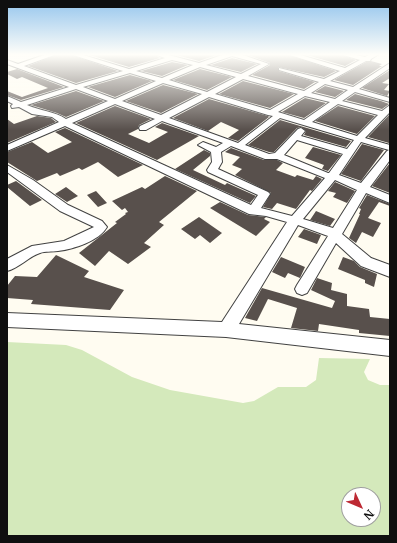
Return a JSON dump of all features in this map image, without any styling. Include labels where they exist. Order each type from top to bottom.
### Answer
[{"type":"street","points":[[58,79],[268,157],[278,156],[390,198]]},
{"type":"street","points":[[7,108],[100,79]]},
{"type":"street","points":[[159,79],[390,148]]},
{"type":"street","points":[[7,148],[168,79]]},
{"type":"street","points":[[173,84],[183,79]]},
{"type":"street","points":[[143,128],[238,79]]},
{"type":"street","points":[[256,79],[338,101],[386,110]]},
{"type":"street","points":[[319,79],[390,100]]},
{"type":"street","points":[[202,145],[216,151],[234,144],[305,93],[328,79]]},
{"type":"street","points":[[278,156],[307,123],[369,79]]},
{"type":"street","points":[[7,98],[35,112],[54,115],[66,123],[253,212],[266,212],[310,224],[334,234],[366,262],[390,271]]},
{"type":"street","points":[[226,330],[295,220],[332,177],[359,139],[386,110]]},
{"type":"street","points":[[295,137],[349,153]]},
{"type":"street","points":[[216,151],[217,162],[212,170],[264,194],[253,212]]},
{"type":"street","points":[[302,289],[334,234],[364,187],[390,153]]},
{"type":"street","points":[[7,168],[64,208],[98,224],[101,227],[100,230],[94,233],[62,246],[39,248],[7,266]]},
{"type":"street","points":[[7,320],[226,330],[390,348]]},
{"type":"green space","points":[[7,342],[66,345],[82,350],[132,377],[170,390],[243,403],[254,401],[278,387],[306,387],[316,380],[319,358],[370,359],[364,372],[368,380],[380,385],[390,385],[390,536],[7,536]]},
{"type":"building","points":[[28,79],[44,79],[64,87],[21,100],[7,95],[7,91],[22,97],[48,88]]},
{"type":"building","points":[[66,79],[89,79],[76,83]]},
{"type":"building","points":[[115,79],[146,79],[152,81],[115,97],[88,87]]},
{"type":"building","points":[[175,79],[228,79],[207,90],[173,80]]},
{"type":"building","points":[[268,79],[306,79],[315,82],[304,89]]},
{"type":"building","points":[[335,79],[362,79],[353,85],[334,80]]},
{"type":"building","points":[[375,79],[388,79],[382,83],[389,84],[384,90],[390,91],[387,96],[362,88]]},
{"type":"building","points":[[243,81],[294,94],[270,108],[219,94]]},
{"type":"building","points":[[163,85],[198,94],[161,113],[126,101]]},
{"type":"building","points":[[325,86],[344,91],[335,97],[315,92]]},
{"type":"building","points":[[76,91],[104,101],[66,117],[31,105]]},
{"type":"building","points":[[355,94],[389,104],[382,109],[346,100]]},
{"type":"building","points":[[305,98],[326,103],[304,118],[282,112]]},
{"type":"building","points":[[209,99],[269,117],[238,141],[228,138],[239,130],[221,122],[208,131],[173,118]]},
{"type":"building","points":[[115,106],[151,119],[139,125],[138,129],[128,134],[149,143],[168,132],[155,127],[162,123],[199,136],[157,160],[76,123]]},
{"type":"building","points":[[338,106],[375,116],[357,134],[315,121]]},
{"type":"building","points":[[390,114],[389,143],[368,137]]},
{"type":"building","points":[[37,116],[51,118],[56,122],[7,143],[7,119],[14,124]]},
{"type":"building","points":[[280,120],[351,141],[346,147],[304,135],[306,131],[301,127],[297,128],[274,152],[269,152],[248,145]]},
{"type":"building","points":[[65,128],[143,165],[118,177],[98,162],[82,170],[79,168],[60,176],[57,173],[37,181],[7,162],[7,152],[32,142],[48,153],[72,142],[55,132]]},
{"type":"building","points":[[362,144],[384,150],[361,181],[341,174]]},
{"type":"building","points":[[313,147],[341,155],[328,171],[322,169],[324,165],[305,158]]},
{"type":"building","points":[[231,148],[264,160],[277,160],[283,163],[276,170],[295,177],[297,175],[313,180],[316,176],[322,179],[312,191],[310,190],[296,209],[277,203],[272,209],[263,207],[271,193],[235,175],[242,169],[232,165],[240,157],[225,152]]},
{"type":"building","points":[[204,150],[210,153],[210,156],[193,170],[225,185],[227,183],[256,196],[250,203],[175,169]]},
{"type":"building","points":[[390,163],[390,193],[372,186]]},
{"type":"building","points":[[165,176],[197,191],[159,222],[164,225],[144,243],[151,247],[128,264],[109,251],[95,266],[79,253],[117,223],[115,222],[128,212],[125,208],[122,210],[112,201],[142,187],[145,189]]},
{"type":"building","points":[[16,181],[42,200],[30,206],[7,187],[7,185]]},
{"type":"building","points":[[335,182],[355,191],[347,203],[333,197],[336,193],[328,191]]},
{"type":"building","points":[[66,187],[78,196],[67,202],[55,194]]},
{"type":"building","points":[[96,191],[107,203],[98,207],[87,195]]},
{"type":"building","points":[[367,195],[390,204],[390,206],[379,202],[368,218],[381,223],[373,237],[362,232],[356,243],[349,238],[360,214],[361,209],[359,208]]},
{"type":"building","points":[[220,202],[248,215],[266,217],[264,219],[270,222],[256,236],[210,208]]},
{"type":"building","points":[[316,211],[335,219],[330,226],[310,220]]},
{"type":"building","points":[[199,217],[222,233],[210,243],[200,235],[195,239],[181,229]]},
{"type":"building","points":[[304,229],[321,235],[317,244],[298,237]]},
{"type":"building","points":[[56,255],[89,271],[84,277],[124,290],[110,310],[31,304],[33,300],[7,298],[7,286],[15,276],[37,277]]},
{"type":"building","points":[[281,257],[305,267],[300,278],[288,273],[285,278],[272,272]]},
{"type":"building","points":[[343,257],[354,261],[360,267],[377,274],[374,287],[365,283],[365,280],[338,269]]},
{"type":"building","points":[[317,278],[332,283],[331,290],[347,294],[347,306],[369,309],[370,317],[390,319],[390,336],[359,333],[359,330],[319,324],[318,331],[291,328],[297,308],[268,299],[257,321],[245,318],[262,288],[332,308],[335,301],[311,290]]}]
